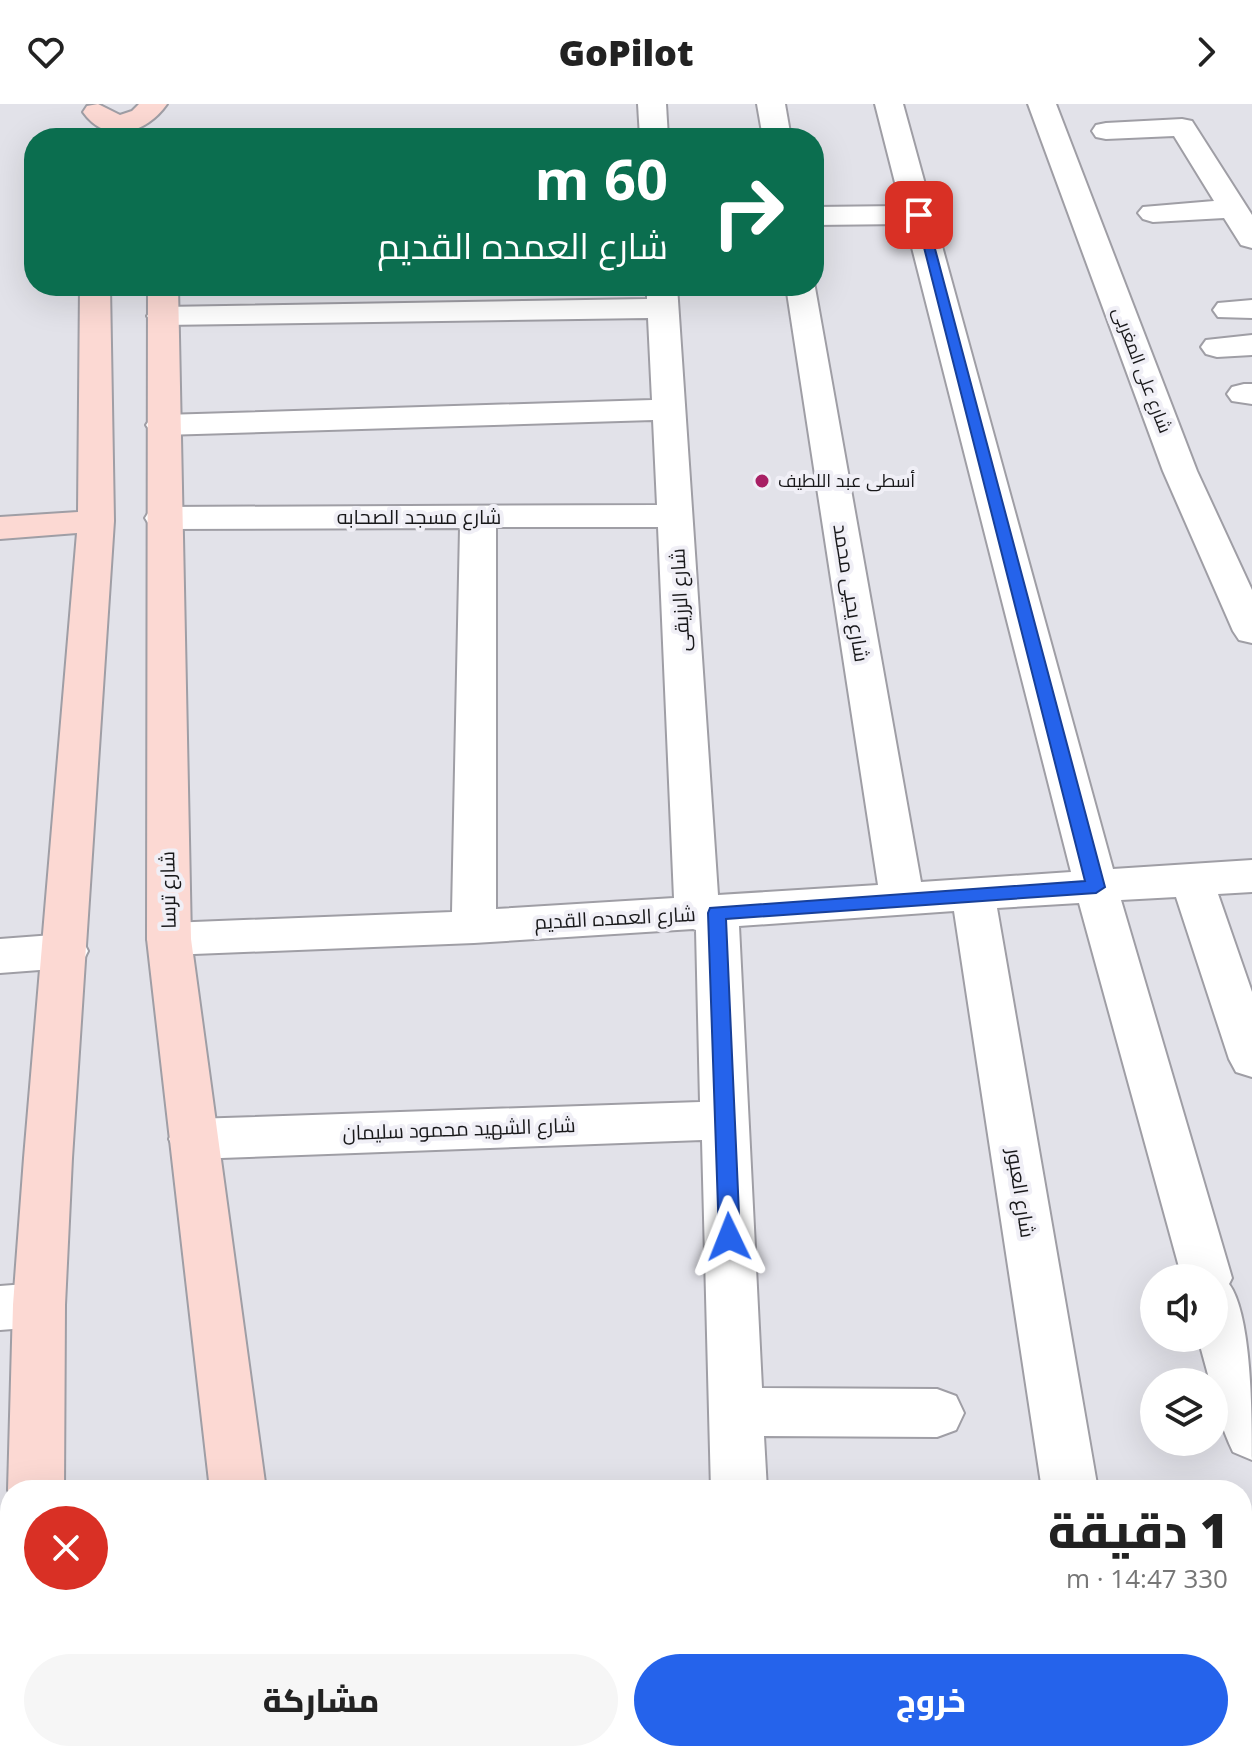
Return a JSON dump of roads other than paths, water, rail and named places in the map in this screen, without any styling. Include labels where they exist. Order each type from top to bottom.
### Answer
[{"type":"main road","points":[[97,118],[109,123],[133,123],[145,117],[153,104]]},
{"type":"main road","points":[[164,104],[164,128]]},
{"type":"main road","points":[[35,1480],[20,1306],[48,1158],[66,951],[96,521],[95,296]]},
{"type":"main road","name":"شارع ترسا","points":[[163,301],[169,939],[234,1480]]},
{"type":"main road","points":[[0,528],[96,521]]},
{"type":"street","points":[[652,104],[653,128]]},
{"type":"street","points":[[771,104],[775,128]]},
{"type":"street","points":[[889,104],[1096,887],[1203,1264]]},
{"type":"street","name":"شارع على المغربى","points":[[1042,104],[1180,471],[1252,631]]},
{"type":"street","points":[[1106,131],[1180,126],[1252,239]]},
{"type":"street","points":[[1153,213],[1233,209]]},
{"type":"street","points":[[824,216],[919,215]]},
{"type":"street","name":"شارع يحيى محمد","points":[[803,296],[902,900]]},
{"type":"street","points":[[163,301],[663,297]]},
{"type":"street","name":"شارع الرزيقى","points":[[663,297],[675,516],[725,1120],[739,1480]]},
{"type":"street","points":[[1217,347],[1252,345]]},
{"type":"street","points":[[163,425],[669,409]]},
{"type":"street","name":"شارع مسجد الصحابه","points":[[163,518],[675,516]]},
{"type":"street","points":[[474,927],[478,517]]},
{"type":"street","name":"شارع العمده القديم","points":[[169,939],[474,927],[1252,876]]},
{"type":"street","points":[[1192,881],[1252,1059]]},
{"type":"street","name":"شارع العبور","points":[[973,895],[1068,1480]]},
{"type":"street","points":[[0,956],[66,951]]},
{"type":"street","name":"شارع الشهيد محمود سليمان","points":[[193,1139],[725,1120]]},
{"type":"street","points":[[1228,1350],[1252,1435]]},
{"type":"street","points":[[736,1412],[937,1413]]},
{"type":"place","name":"أسطى عبد اللطيف","points":[[762,481]]}]
